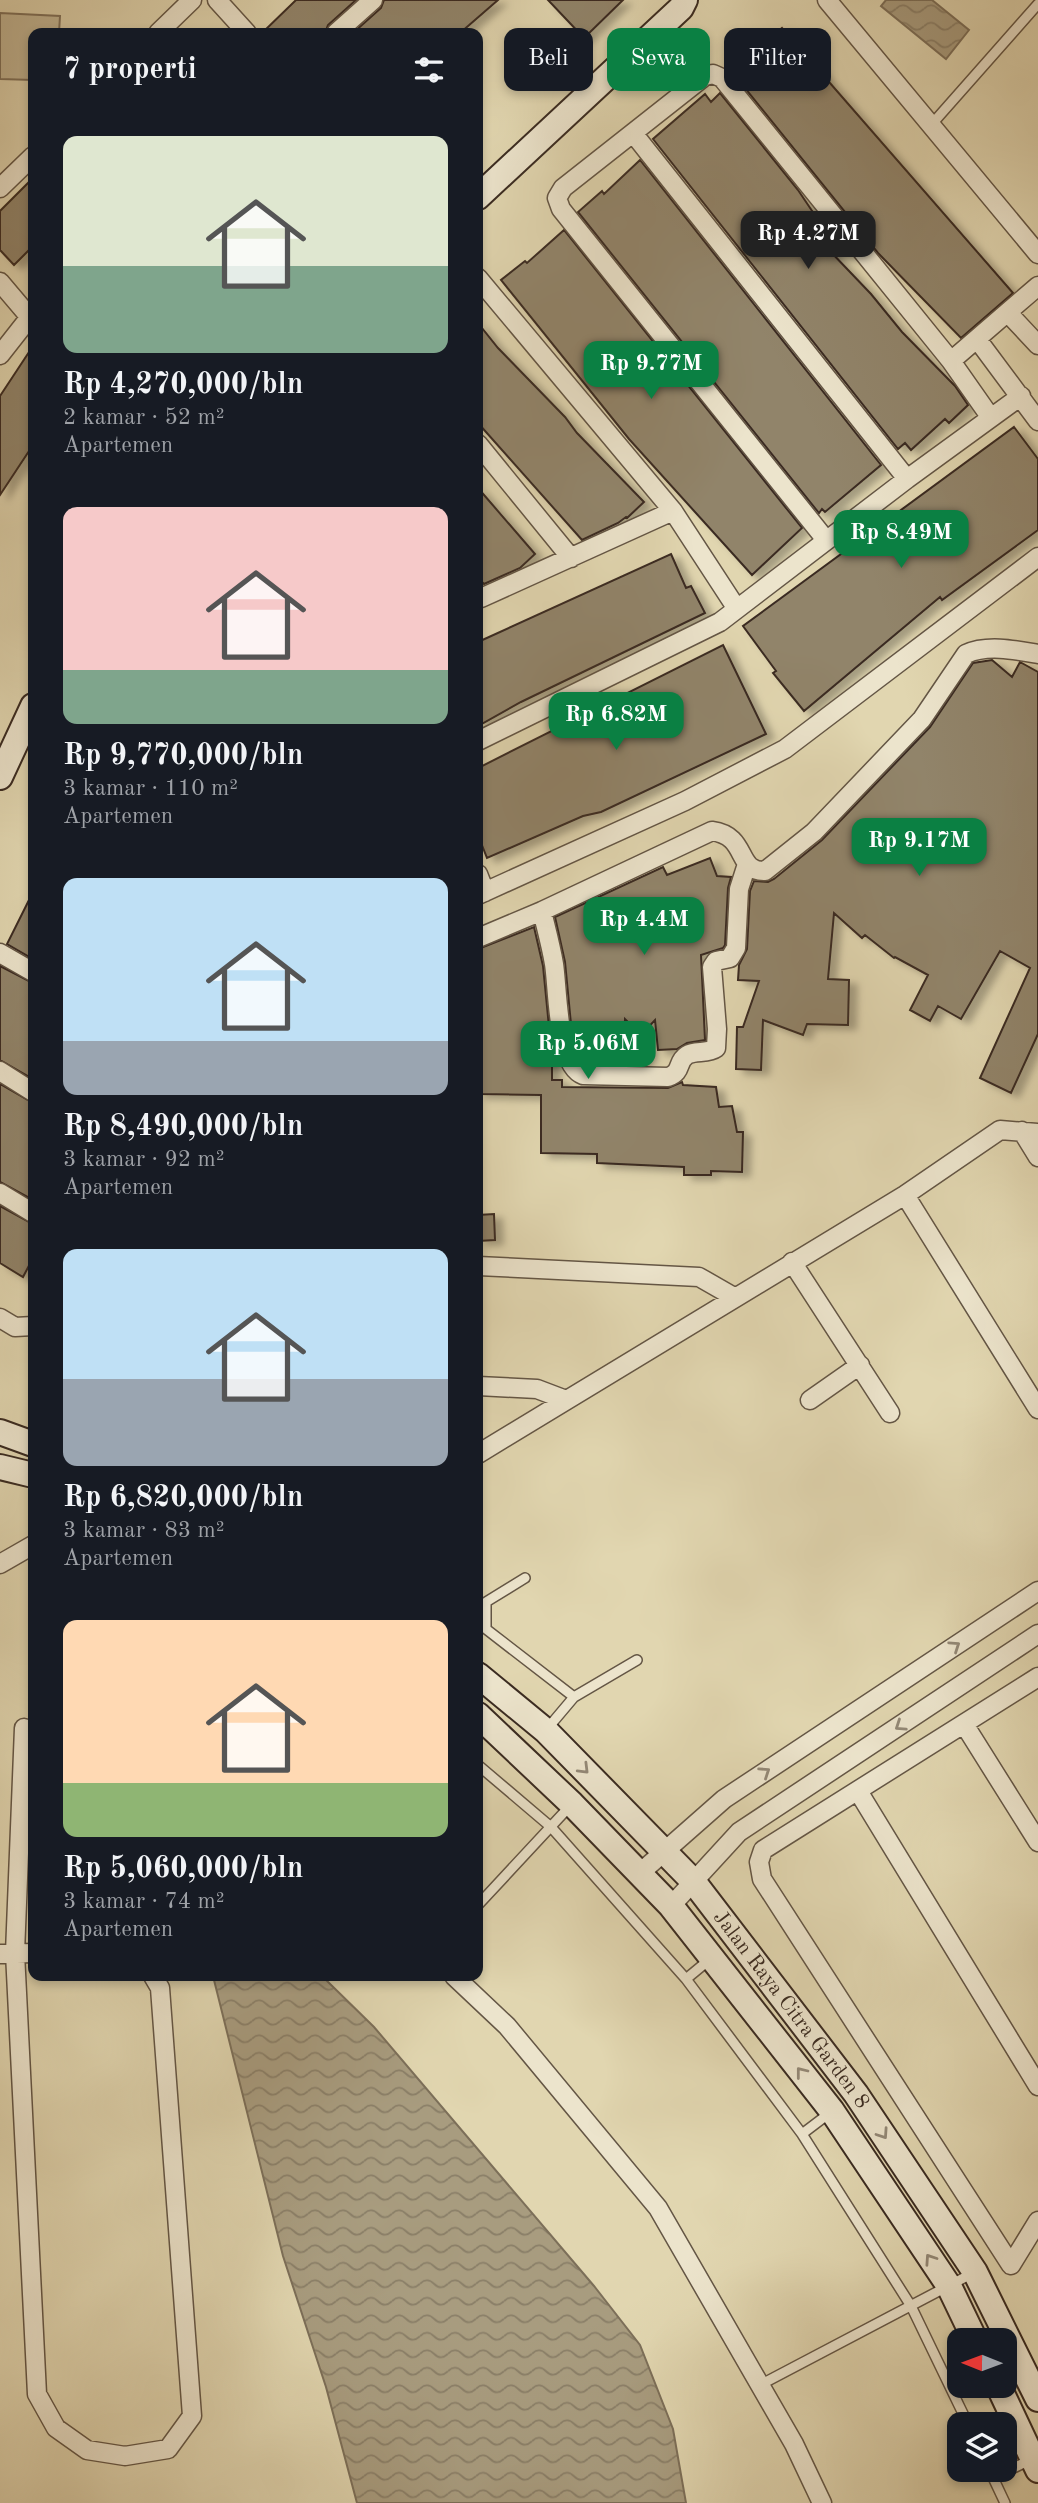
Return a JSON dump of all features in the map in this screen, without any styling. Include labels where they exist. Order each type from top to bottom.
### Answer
[{"type":"street","points":[[163,28],[192,0]]},
{"type":"street","points":[[217,0],[242,28]]},
{"type":"street","points":[[342,28],[373,0]]},
{"type":"street","points":[[483,192],[683,4],[707,0]]},
{"type":"street","points":[[827,0],[1038,254]]},
{"type":"street","points":[[826,540],[561,209],[557,198],[563,188],[705,76],[713,74],[722,78],[951,361],[991,418]]},
{"type":"street","points":[[633,133],[907,479]]},
{"type":"street","points":[[0,188],[28,161]]},
{"type":"street","points":[[0,282],[28,313]]},
{"type":"street","points":[[483,284],[674,511],[737,609]]},
{"type":"street","points":[[951,361],[1038,286]]},
{"type":"street","points":[[1009,313],[1038,345]]},
{"type":"street","points":[[0,355],[28,322]]},
{"type":"street","points":[[977,339],[1038,421]]},
{"type":"street","points":[[483,739],[701,633],[737,609],[1021,396]]},
{"type":"street","points":[[483,450],[571,558]]},
{"type":"street","points":[[483,596],[674,511]]},
{"type":"street","points":[[483,893],[685,801],[785,749],[1038,557]]},
{"type":"street","points":[[483,936],[712,831],[726,833],[734,839],[747,864],[758,871],[765,871],[814,832],[922,719],[966,654],[976,649],[1035,649]]},
{"type":"street","points":[[0,777],[28,717]]},
{"type":"street","points":[[542,911],[554,963],[564,1042],[575,1071],[583,1075],[667,1077],[679,1070],[687,1055],[716,1048],[712,967],[716,961],[730,958],[736,948],[739,889],[747,864]]},
{"type":"street","points":[[0,953],[28,969]]},
{"type":"street","points":[[0,1072],[28,1089]]},
{"type":"street","points":[[483,1451],[905,1195],[1000,1130],[1030,1132],[1038,1157]]},
{"type":"street","points":[[0,1193],[28,1210]]},
{"type":"street","points":[[905,1195],[1038,1409]]},
{"type":"street","points":[[792,1262],[890,1413]]},
{"type":"street","points":[[483,1266],[699,1277],[734,1297]]},
{"type":"street","points":[[0,1318],[15,1327],[28,1327]]},
{"type":"street","points":[[810,1400],[860,1365]]},
{"type":"street","points":[[483,1386],[537,1390],[566,1400]]},
{"type":"street","points":[[0,1432],[28,1442]]},
{"type":"street","points":[[0,1467],[28,1474]]},
{"type":"street","points":[[0,1564],[28,1548]]},
{"type":"street","points":[[640,1873],[724,1799],[1038,1591]]},
{"type":"street","points":[[671,1906],[739,1832],[1038,1634]]},
{"type":"street","points":[[1038,1677],[763,1850],[760,1862],[762,1879],[1011,2265],[1038,2221]]},
{"type":"street","name":"Jalan Raya Citra Garden 8","points":[[483,1679],[546,1731],[693,1881],[856,2094],[975,2272],[1038,2399]]},
{"type":"street","name":"Jalan Raya Citra Garden 8","points":[[483,1720],[572,1804],[671,1906],[832,2111],[949,2286],[969,2328]]},
{"type":"street","points":[[964,1724],[1038,1842]]},
{"type":"street","points":[[24,1728],[16,1953],[37,2394],[56,2428],[87,2450],[125,2456],[168,2449],[192,2416],[160,1988],[156,1981]]},
{"type":"street","points":[[858,1791],[1038,2086]]},
{"type":"street","points":[[459,1981],[507,2026],[659,2208],[794,2444],[822,2503]]},
{"type":"street","points":[[1004,2398],[1035,2464]]},
{"type":"lane","points":[[932,124],[1038,4]]},
{"type":"lane","points":[[525,1578],[486,1602],[486,1629],[574,1697]]},
{"type":"lane","points":[[546,1731],[574,1697],[637,1660]]},
{"type":"lane","points":[[483,1769],[551,1826],[686,1979],[802,2134],[911,2306],[962,2412]]},
{"type":"lane","points":[[483,1900],[572,1804]]},
{"type":"lane","points":[[686,1979],[711,1959]]},
{"type":"lane","points":[[802,2134],[832,2111]]},
{"type":"lane","points":[[760,2385],[975,2272]]},
{"type":"lane","points":[[1017,2468],[1035,2464]]},
{"type":"lane","points":[[996,2482],[1006,2503]]},
{"type":"shaded area","points":[[0,13],[60,16],[59,28],[28,28],[28,80],[0,79]]},
{"type":"water","points":[[886,0],[932,0],[969,30],[946,59],[881,6]]},
{"type":"water","points":[[214,1981],[327,1981],[374,2027],[594,2286],[640,2345],[673,2429],[686,2503],[357,2503],[326,2387],[283,2256]]},
{"type":"building","points":[[296,0],[356,0],[327,28],[267,28]]},
{"type":"building","points":[[384,0],[498,0],[466,28],[359,28],[381,8]]},
{"type":"building","points":[[548,0],[623,0],[593,29],[575,28]]},
{"type":"building","points":[[831,84],[1013,293],[961,338],[878,253],[747,91],[831,91]]},
{"type":"building","points":[[720,93],[798,190],[835,245],[829,250],[871,294],[902,332],[955,386],[968,405],[949,423],[945,419],[911,450],[905,443],[898,449],[653,139],[705,94],[711,102]]},
{"type":"building","points":[[640,160],[881,465],[825,512],[822,509],[819,513],[578,212],[602,191],[604,194]]},
{"type":"building","points":[[28,183],[28,251],[14,265],[0,250],[0,211]]},
{"type":"building","points":[[564,230],[802,528],[752,575],[629,439],[501,280],[525,261],[527,263]]},
{"type":"building","points":[[483,329],[644,502],[627,518],[582,540],[483,429]]},
{"type":"building","points":[[28,354],[28,453],[0,495],[0,396]]},
{"type":"building","points":[[1014,427],[1038,459],[1038,530],[942,600],[940,597],[804,711],[773,673],[776,671],[743,626]]},
{"type":"building","points":[[483,494],[535,554],[520,568],[484,584]]},
{"type":"building","points":[[671,554],[686,588],[691,586],[705,613],[521,702],[483,723],[483,640]]},
{"type":"building","points":[[723,645],[766,734],[601,812],[583,816],[487,858],[483,848],[483,765]]},
{"type":"building","points":[[992,660],[1012,677],[1020,662],[1038,672],[1038,1034],[1011,1093],[980,1078],[1030,968],[1000,951],[961,1019],[938,1006],[930,1021],[910,1010],[928,975],[894,958],[865,935],[862,938],[834,913],[828,979],[849,980],[848,1025],[807,1024],[803,1035],[763,1020],[761,1070],[736,1069],[737,1027],[743,1027],[759,981],[738,980],[739,965],[747,949],[750,891],[754,881],[768,882],[774,879],[822,840],[930,727],[973,663]]},
{"type":"building","points":[[710,858],[717,876],[731,877],[725,945],[701,955],[705,1040],[687,1043],[677,1049],[658,1050],[655,1020],[641,1035],[625,1019],[624,1052],[596,1054],[596,1050],[577,1049],[571,1024],[565,962],[555,917],[663,867],[667,875]]},
{"type":"building","points":[[28,902],[28,956],[7,944]]},
{"type":"building","points":[[534,927],[543,966],[549,1027],[556,1056],[552,1056],[552,1080],[562,1080],[562,1087],[668,1088],[682,1082],[683,1085],[716,1087],[719,1107],[732,1106],[737,1132],[743,1132],[742,1172],[711,1171],[711,1175],[684,1175],[684,1167],[597,1163],[597,1154],[541,1153],[541,1095],[483,1094],[483,947]]},
{"type":"building","points":[[0,966],[28,980],[28,1076],[0,1060]]},
{"type":"building","points":[[0,1084],[28,1100],[28,1197],[0,1182]]},
{"type":"building","points":[[0,1206],[28,1221],[28,1268],[23,1277],[0,1263]]},
{"type":"building","points":[[494,1214],[495,1240],[483,1241],[483,1215]]}]
